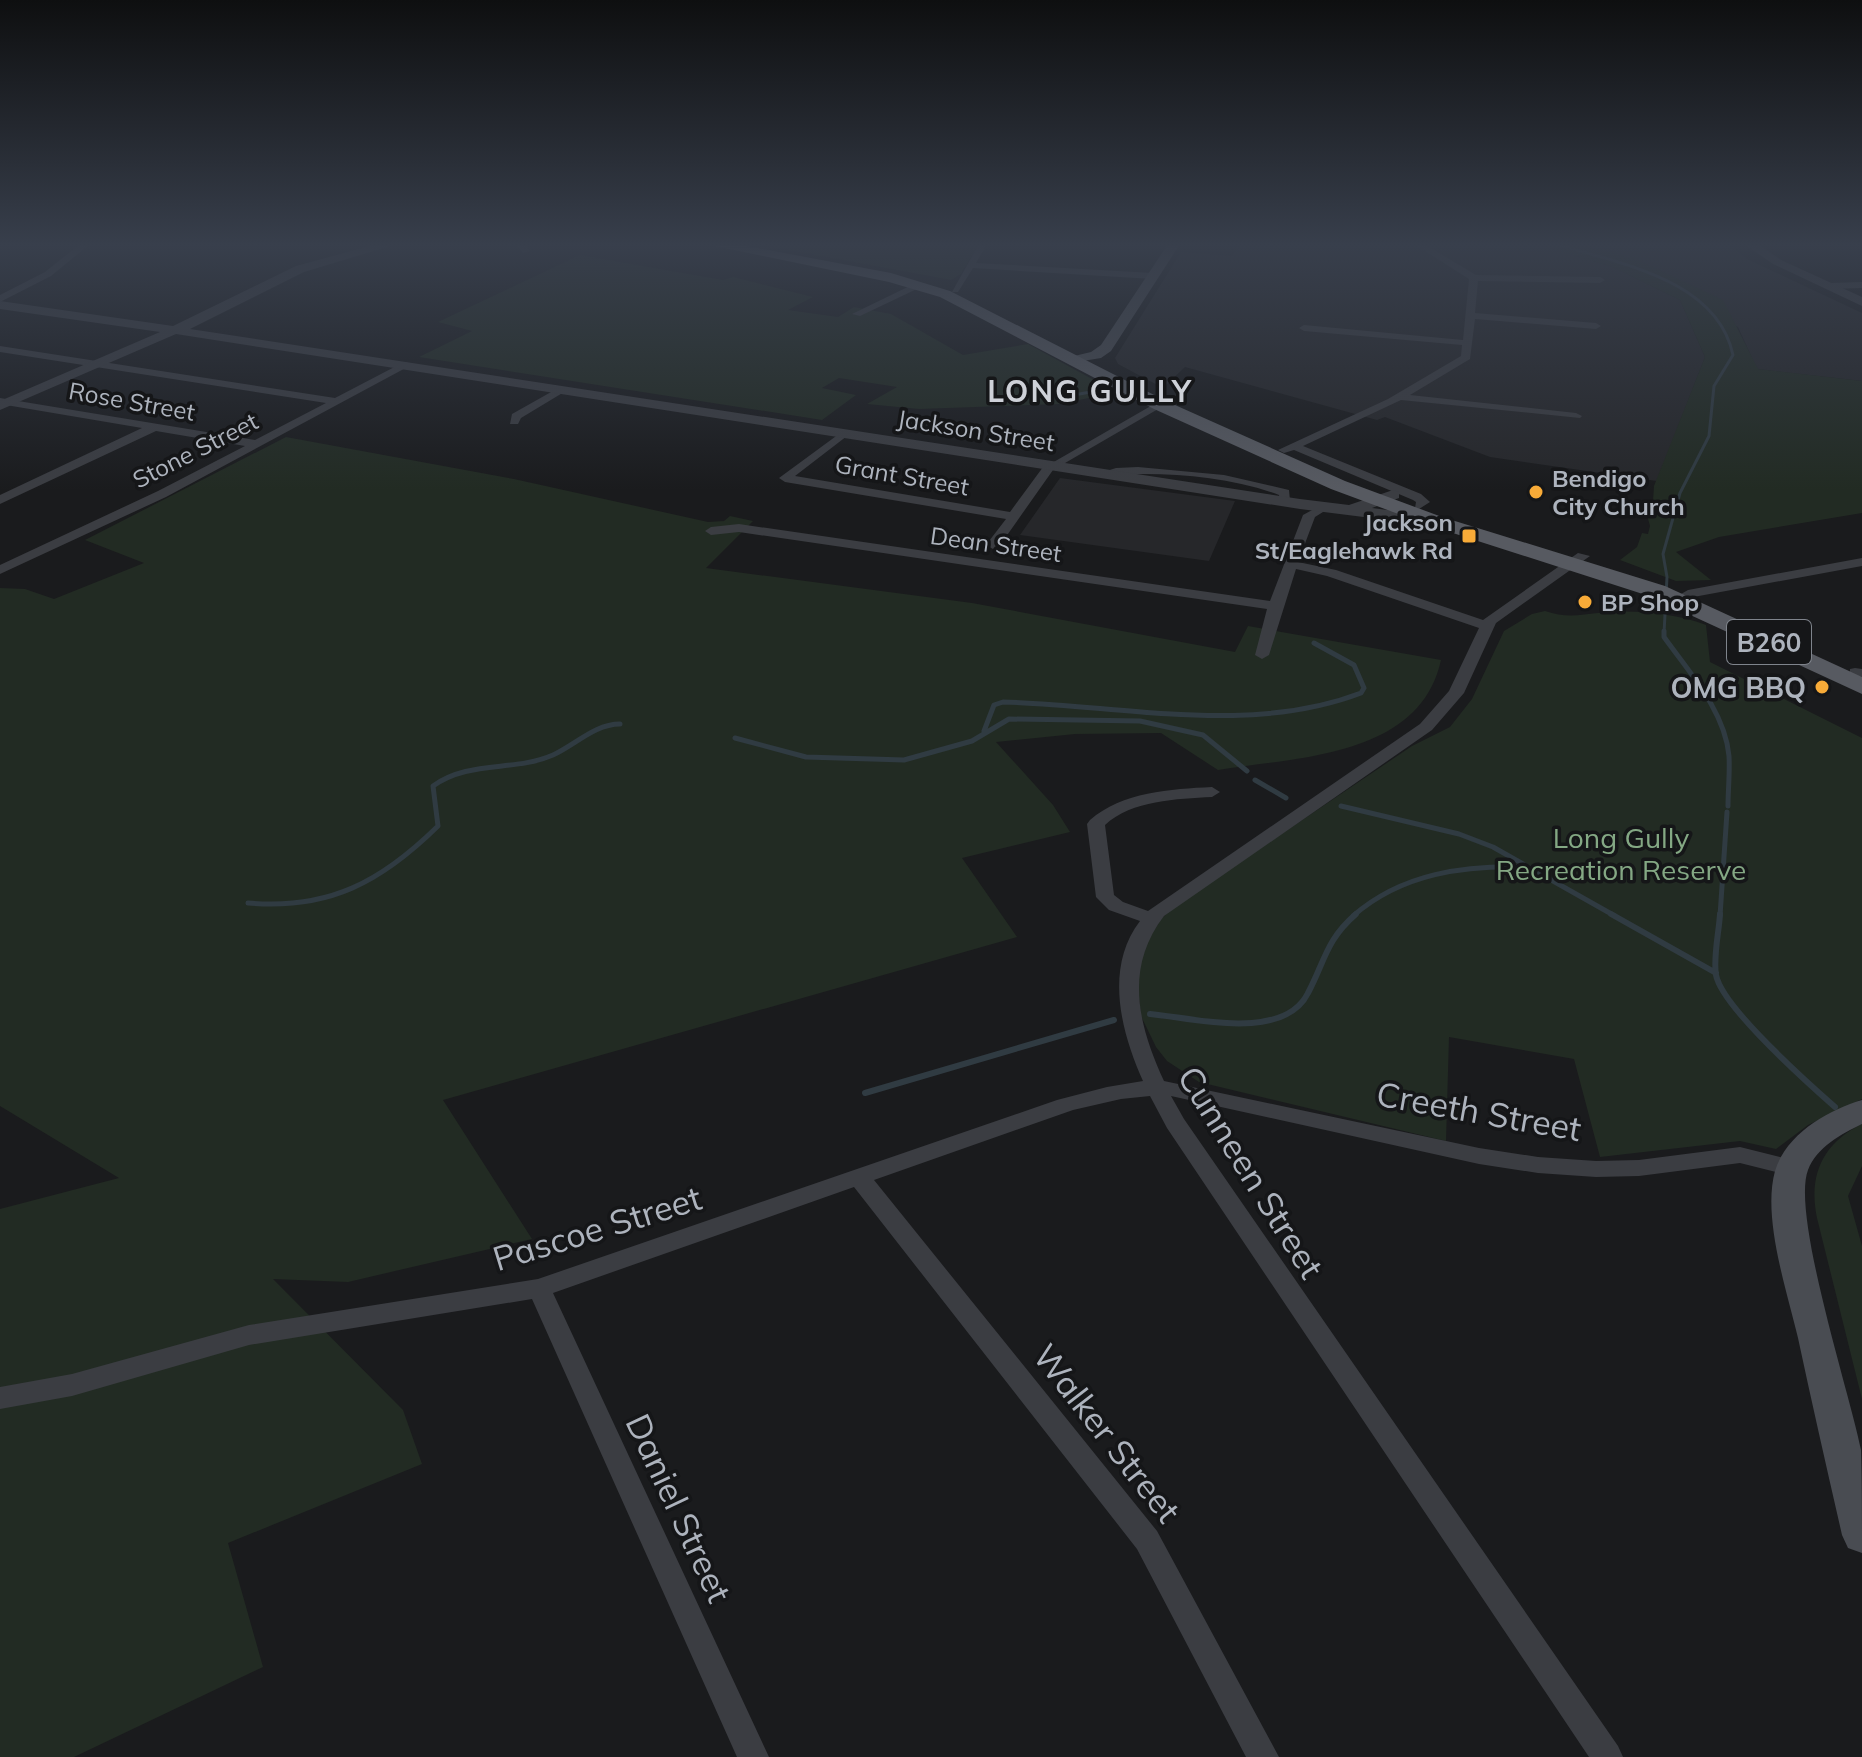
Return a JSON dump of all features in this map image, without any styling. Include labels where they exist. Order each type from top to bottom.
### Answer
[{"type":"main road","name":"B260","points":[[1014,326],[1185,407],[1289,448],[1372,498]]},
{"type":"main road","name":"B260","points":[[1021,326],[1160,405],[1338,485],[1372,498],[1426,509],[1670,591],[1860,677]]},
{"type":"main road","points":[[1082,359],[1106,348],[1120,326]]},
{"type":"main road","points":[[1289,448],[1283,454],[1338,485]]},
{"type":"main road","points":[[1860,1515],[1790,1229],[1787,1196],[1792,1168],[1821,1131],[1862,1111]]},
{"type":"street","name":"Jackson Street","points":[[146,326],[408,364],[1051,467],[1245,494],[1295,505],[1325,507],[1372,498]]},
{"type":"street","points":[[3,403],[187,326]]},
{"type":"street","points":[[1289,448],[1401,397],[1461,362],[1470,326]]},
{"type":"street","points":[[1304,328],[1468,343]]},
{"type":"street","points":[[0,349],[339,402]]},
{"type":"street","name":"Stone Street","points":[[0,570],[162,494],[408,364]]},
{"type":"street","points":[[514,422],[516,416],[564,389]]},
{"type":"street","points":[[1401,397],[1576,416]]},
{"type":"street","name":"Rose Street","points":[[3,403],[256,444]]},
{"type":"street","points":[[993,545],[1051,467],[1160,405]]},
{"type":"street","points":[[0,500],[154,427]]},
{"type":"street","name":"Grant Street","points":[[843,434],[785,478],[1012,516]]},
{"type":"street","points":[[1289,448],[1426,509]]},
{"type":"street","name":"Jackson Street","points":[[1103,474],[1131,468],[1261,485],[1281,491],[1295,505],[1372,498]]},
{"type":"street","points":[[1372,498],[1426,509]]},
{"type":"street","points":[[1262,655],[1275,606],[1291,564],[1295,505]]},
{"type":"street","name":"Dean Street","points":[[711,531],[754,530],[1275,606]]},
{"type":"street","name":"Cunneen Street","points":[[1578,560],[1486,626],[1456,693],[1431,723],[1209,872],[1150,918],[1130,949],[1126,979],[1135,1024],[1156,1087],[1187,1143],[1607,1757]]},
{"type":"street","points":[[1670,591],[1862,562]]},
{"type":"street","points":[[1291,564],[1331,573],[1486,626]]},
{"type":"street","points":[[1843,565],[1862,576]]},
{"type":"street","points":[[1150,918],[1116,906],[1105,897],[1096,824],[1107,813],[1127,806],[1178,794],[1212,792]]},
{"type":"street","name":"Creeth Street","points":[[1156,1087],[1479,1156],[1538,1165],[1639,1168],[1740,1155],[1792,1168]]},
{"type":"street","name":"Pascoe Street","points":[[0,1398],[72,1385],[249,1335],[539,1288],[1065,1105],[1122,1091],[1156,1087]]},
{"type":"street","name":"Walker Street","points":[[859,1177],[1147,1540],[1263,1757]]},
{"type":"street","name":"Daniel Street","points":[[539,1288],[753,1757]]},
{"type":"shaded area","points":[[1135,326],[1691,326],[1705,357],[1657,481],[1490,457],[1385,417],[1377,420],[1185,367],[1163,388],[1118,364],[1115,358]]},
{"type":"shaded area","points":[[1862,326],[1862,381],[1757,369],[1738,327]]},
{"type":"shaded area","points":[[1060,478],[1235,501],[1209,561],[1020,535]]},
{"type":"green space","points":[[453,326],[912,326],[963,355],[1028,344],[1116,392],[1061,404],[919,409],[867,404],[897,387],[839,378],[822,388],[856,395],[822,420],[419,357],[472,331]]},
{"type":"green space","points":[[1691,326],[1736,326],[1758,369],[1862,381],[1862,513],[1719,537],[1676,552],[1711,580],[1676,581],[1620,560],[1637,547],[1642,533],[1648,534],[1650,526],[1645,508],[1653,501],[1654,486],[1705,357]]},
{"type":"green space","points":[[286,437],[514,479],[708,522],[724,521],[730,516],[753,521],[706,568],[972,603],[1235,652],[1248,626],[1441,660],[1429,692],[1409,716],[1382,734],[1318,755],[1218,770],[1161,733],[1075,734],[996,742],[1053,805],[1070,832],[962,858],[1017,937],[443,1100],[532,1239],[348,1282],[273,1279],[403,1410],[422,1464],[228,1543],[263,1667],[74,1757],[0,1757],[0,1209],[119,1178],[0,1106],[0,588],[25,589],[54,599],[144,563],[85,540]]},
{"type":"green space","name":"Long Gully Recreation Reserve","points":[[1545,611],[1559,615],[1653,613],[1706,625],[1710,662],[1862,738],[1862,1099],[1808,1125],[1776,1149],[1740,1141],[1600,1157],[1574,1059],[1449,1037],[1446,1141],[1199,1082],[1167,1061],[1156,1047],[1141,1016],[1136,971],[1140,952],[1162,918],[1175,906],[1412,746],[1450,727],[1472,699],[1504,631],[1532,614]]},
{"type":"green space","points":[[1862,1124],[1862,1166],[1848,1196],[1862,1246],[1862,1399],[1817,1218],[1815,1188],[1817,1174],[1828,1151],[1848,1132]]},
{"type":"waterway","name":"LONG GULLY","points":[[1664,633],[1667,577],[1663,554],[1680,493],[1709,436],[1714,386],[1733,355],[1721,326]]},
{"type":"waterway","points":[[1068,396],[1102,390]]},
{"type":"waterway","name":"LONG GULLY","points":[[1664,633],[1721,723],[1729,756],[1728,806]]},
{"type":"waterway","points":[[984,731],[994,705],[1003,702],[1229,716],[1318,706],[1361,693],[1364,688],[1354,665],[1314,643]]},
{"type":"waterway","points":[[735,738],[806,757],[904,760],[972,741],[1009,719],[1140,721],[1203,735],[1247,771]]},
{"type":"waterway","points":[[248,903],[304,902],[352,888],[396,863],[438,826],[433,786],[447,778],[477,769],[538,760],[561,751],[602,727],[620,724]]},
{"type":"waterway","points":[[1255,780],[1286,798]]},
{"type":"waterway","points":[[1341,806],[1459,834],[1493,847],[1615,916]]},
{"type":"waterway","name":"LONG GULLY","points":[[1720,916],[1727,812]]},
{"type":"waterway","points":[[1353,916],[1372,901],[1413,881],[1458,870],[1527,867]]},
{"type":"waterway","points":[[1150,1014],[1236,1023],[1279,1018],[1296,1008],[1308,993],[1332,942],[1356,914]]},
{"type":"waterway","points":[[1611,914],[1716,973]]},
{"type":"waterway","name":"LONG GULLY","points":[[1716,973],[1720,914]]},
{"type":"waterway","name":"LONG GULLY","points":[[1716,973],[1722,989],[1749,1025],[1835,1107]]},
{"type":"waterway","points":[[865,1093],[1114,1020]]},
{"type":"place","name":"Bendigo City Church","points":[[1536,492]]},
{"type":"place","name":"Jackson St/Eaglehawk Rd","points":[[1469,536]]},
{"type":"place","name":"BP Shop","points":[[1585,602]]},
{"type":"place","name":"OMG BBQ","points":[[1822,687]]},
{"type":"district","name":"LONG GULLY","points":[[1090,391]]}]
